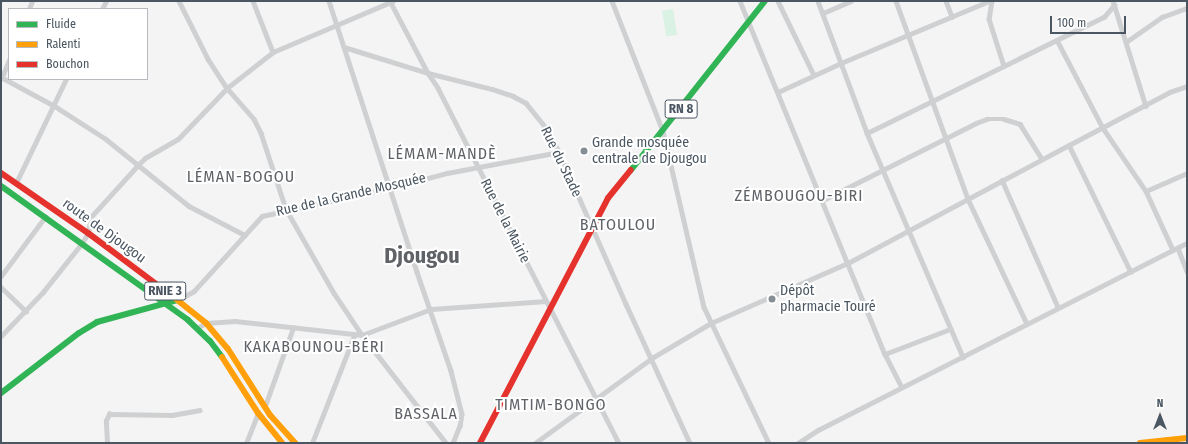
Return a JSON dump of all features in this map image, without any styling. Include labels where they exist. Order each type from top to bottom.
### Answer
[{"type":"main road","name":"RN 8","points":[[480,443],[608,198],[663,131],[765,1]]},
{"type":"main road","name":"route de Djougou","points":[[1,173],[88,233],[178,300],[206,323],[228,349],[278,426],[295,443]]},
{"type":"main road","name":"RNIE 3","points":[[1,186],[167,303],[197,328],[226,362],[258,414],[282,443]]},
{"type":"main road","points":[[1,392],[79,333],[97,322],[113,316],[178,300]]},
{"type":"main road","points":[[1140,443],[1187,438]]},
{"type":"street","points":[[179,1],[208,59],[227,88],[245,106],[262,133],[286,209],[330,286],[362,335],[446,443]]},
{"type":"street","points":[[253,1],[273,52]]},
{"type":"street","points":[[330,1],[336,26],[431,309],[461,405],[460,426],[452,443]]},
{"type":"street","points":[[1,336],[26,311],[82,243],[88,233],[90,218],[145,158],[178,139],[227,88],[273,52],[391,1]]},
{"type":"street","name":"Rue de la Mairie","points":[[391,1],[428,73],[438,88],[619,443]]},
{"type":"street","points":[[612,1],[663,131],[704,308],[769,443]]},
{"type":"street","points":[[740,1],[885,354],[902,387]]},
{"type":"street","points":[[778,1],[814,75]]},
{"type":"street","points":[[818,1],[867,133],[963,357]]},
{"type":"street","points":[[823,13],[851,1]]},
{"type":"street","points":[[896,1],[907,35],[968,199],[1027,324]]},
{"type":"street","points":[[946,1],[952,17]]},
{"type":"street","points":[[778,92],[841,62],[990,1],[989,19],[1004,66]]},
{"type":"street","points":[[867,133],[1104,17],[1114,3]]},
{"type":"street","points":[[1114,3],[1146,106]]},
{"type":"street","points":[[1126,42],[1162,17],[1187,8]]},
{"type":"street","points":[[1057,40],[1103,128],[1146,191],[1187,272]]},
{"type":"street","name":"Rue du Stade","points":[[344,48],[428,73],[492,89],[513,96],[526,103],[548,130],[559,152],[626,304],[690,443]]},
{"type":"street","points":[[8,62],[1,77],[53,105],[106,139],[139,164],[189,206],[244,235]]},
{"type":"street","points":[[16,183],[66,80]]},
{"type":"street","points":[[535,443],[652,358],[711,323],[848,264],[1002,180],[1176,89],[1187,86]]},
{"type":"street","points":[[823,200],[976,123],[995,118],[1020,124],[1042,160]]},
{"type":"street","points":[[1069,145],[1131,272]]},
{"type":"street","name":"Rue de la Grande Mosquée","points":[[178,300],[194,291],[262,216],[286,209],[390,188],[447,173],[559,152]]},
{"type":"street","points":[[1146,191],[1187,173]]},
{"type":"street","points":[[1002,180],[1058,308]]},
{"type":"street","points":[[1,276],[3,268],[45,217]]},
{"type":"street","points":[[798,443],[818,430],[1187,243]]},
{"type":"street","points":[[1,287],[26,311]]},
{"type":"street","points":[[197,328],[206,323],[235,321],[354,336],[362,335],[431,309],[546,300]]},
{"type":"street","points":[[265,406],[293,328]]},
{"type":"street","points":[[885,354],[950,329]]},
{"type":"street","points":[[312,443],[354,336]]},
{"type":"street","points":[[107,443],[106,421],[109,414],[172,415],[200,410]]},
{"type":"street","points":[[246,443],[258,414]]},
{"type":"green space","points":[[673,9],[677,35],[666,36],[662,11]]},
{"type":"traffic: fast","points":[[631,170],[765,1]]},
{"type":"traffic: fast","points":[[1,186],[188,320],[210,341],[222,357]]},
{"type":"traffic: fast","points":[[1,393],[79,333],[97,322],[178,300]]},
{"type":"traffic: slow","points":[[171,295],[206,323],[228,349],[270,415],[295,443]]},
{"type":"traffic: slow","points":[[222,357],[258,413],[282,443]]},
{"type":"traffic: slow","points":[[1140,443],[1187,438]]},
{"type":"traffic: jam","points":[[480,443],[608,198],[631,170]]},
{"type":"traffic: jam","points":[[1,173],[88,233],[171,295]]},
{"type":"place","name":"Grande mosquée centrale de Djougou","points":[[584,151]]},
{"type":"place","name":"Dépôt pharmacie Touré","points":[[772,299]]},
{"type":"district","name":"LÉMAM-MANDÈ","points":[[442,154]]},
{"type":"district","name":"LÉMAN-BOGOU","points":[[241,177]]},
{"type":"district","name":"ZÉMBOUGOU-BIRI","points":[[799,196]]},
{"type":"district","name":"BATOULOU","points":[[618,225]]},
{"type":"district","name":"Djougou","points":[[422,256]]},
{"type":"district","name":"KAKABOUNOU-BÉRI","points":[[314,347]]},
{"type":"district","name":"TIMTIM-BONGO","points":[[551,405]]},
{"type":"district","name":"BASSALA","points":[[426,414]]}]
